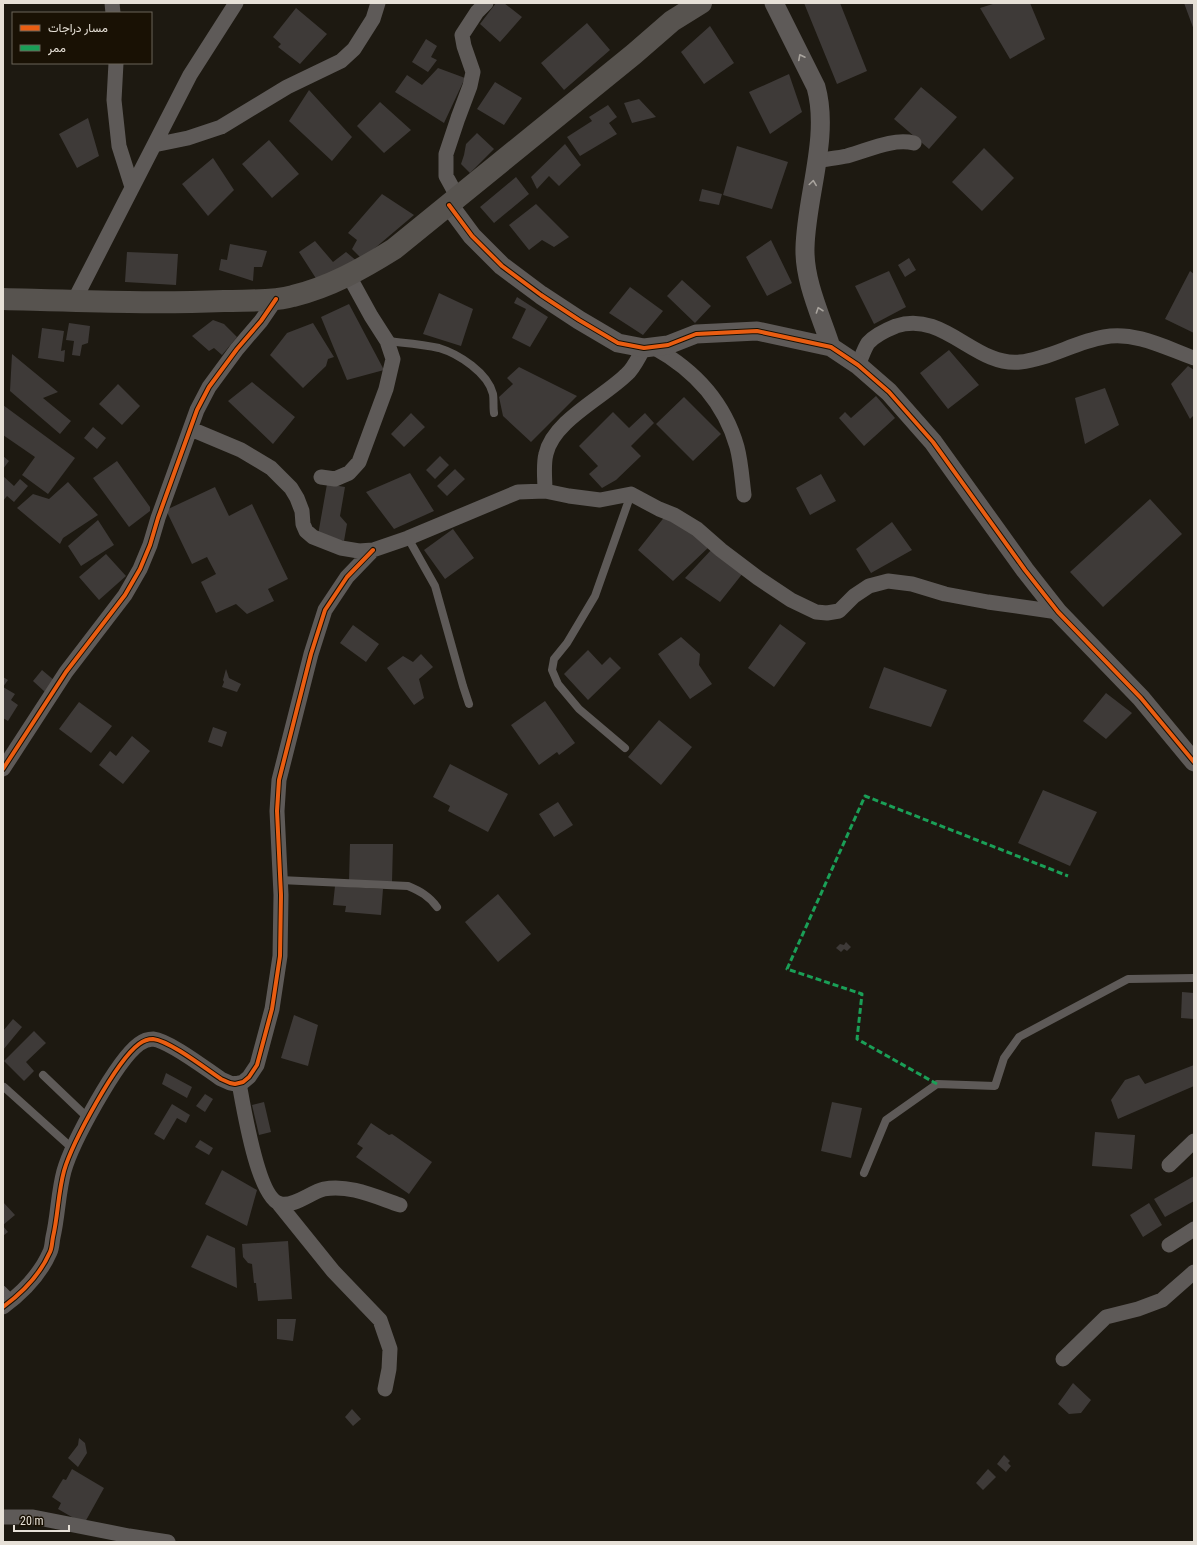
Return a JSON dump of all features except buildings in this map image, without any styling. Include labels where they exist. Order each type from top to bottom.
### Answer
[{"type":"main road","points":[[3,299],[202,302],[276,299],[293,297],[333,283],[362,269],[394,249],[634,54],[672,21],[701,3]]},
{"type":"street","points":[[74,301],[190,75],[236,3]]},
{"type":"street","points":[[154,145],[188,138],[220,127],[287,87],[341,61],[354,49],[373,19],[378,3]]},
{"type":"street","points":[[486,3],[477,12],[462,35],[464,46],[473,72],[470,86],[446,154],[446,176],[453,201],[472,236],[508,270],[579,320],[618,343],[648,348],[668,355],[696,377],[719,405],[727,421],[737,448],[744,495]]},
{"type":"street","points":[[774,3],[816,87],[820,100],[821,113],[805,247],[806,268],[811,289],[831,347]]},
{"type":"street","points":[[116,64],[114,100],[119,146],[132,187]]},
{"type":"street","points":[[816,160],[846,156],[880,146],[905,141],[914,143]]},
{"type":"street","points":[[321,476],[334,479],[349,473],[359,462],[386,389],[393,359],[387,341],[349,276]]},
{"type":"street","points":[[4,765],[66,672],[125,595],[140,569],[150,545],[158,518],[197,410],[209,387],[261,321],[276,299]]},
{"type":"street","points":[[858,365],[868,343],[884,330],[907,323],[930,324],[1000,360],[1019,362],[1105,337],[1125,337],[1149,341],[1194,358]]},
{"type":"street","points":[[545,491],[546,454],[557,432],[578,412],[604,394],[629,373],[648,348],[668,345],[696,334],[757,331],[831,347],[858,365],[889,392],[933,442],[1025,570],[1058,612],[1141,698],[1194,762]]},
{"type":"street","points":[[191,429],[209,435],[241,450],[271,468],[291,488],[297,498],[302,511],[303,524],[306,531],[313,538],[341,548],[359,551],[373,550],[408,538],[518,492],[545,491],[600,500],[631,494],[674,515],[697,529],[721,550],[758,578],[791,600],[816,612],[827,613],[839,611],[854,596],[870,586],[888,581],[912,584],[945,594],[988,602],[1058,612]]},
{"type":"street","points":[[6,1299],[27,1287],[39,1272],[51,1251],[64,1171],[73,1149],[88,1118],[124,1060],[135,1048],[146,1040],[153,1039],[159,1041],[173,1047],[230,1084],[239,1083],[249,1077],[258,1065],[272,1008],[280,956],[280,880],[277,811],[279,780],[311,654],[325,610],[347,577],[373,550]]},
{"type":"street","points":[[239,1083],[254,1153],[270,1195],[280,1204],[333,1271],[380,1320],[390,1349],[385,1389]]},
{"type":"street","points":[[1169,1165],[1194,1141]]},
{"type":"street","points":[[280,1204],[286,1204],[321,1190],[344,1188],[400,1205]]},
{"type":"street","points":[[1169,1245],[1194,1229]]},
{"type":"street","points":[[1063,1359],[1106,1317],[1138,1309],[1162,1300],[1194,1272]]},
{"type":"street","points":[[3,1518],[33,1517],[129,1536],[168,1542]]},
{"type":"lane","points":[[387,341],[440,348],[463,360],[482,374],[493,394],[494,413]]},
{"type":"lane","points":[[625,748],[579,709],[558,684],[552,670],[554,659],[567,643],[595,596],[631,494]]},
{"type":"lane","points":[[408,538],[435,586],[469,704]]},
{"type":"lane","points":[[280,880],[334,881],[408,886],[422,892],[437,906]]},
{"type":"lane","points":[[864,1173],[886,1120],[937,1084],[995,1086],[1004,1058],[1019,1037],[1128,979],[1194,978]]},
{"type":"lane","points":[[43,1075],[88,1118]]},
{"type":"lane","points":[[4,1087],[73,1149]]},
{"type":"marked path","points":[[937,1084],[857,1039],[862,994],[787,969],[865,796],[1068,876]]},
{"type":"cycle path","points":[[449,205],[472,236],[502,266],[541,295],[618,343],[644,348],[668,345],[696,334],[757,331],[831,347],[858,365],[889,392],[933,442],[1025,570],[1058,612],[1141,698],[1194,762]]},
{"type":"cycle path","points":[[3,769],[66,672],[125,595],[140,569],[150,545],[158,518],[197,410],[209,387],[237,349],[261,321],[276,299]]},
{"type":"cycle path","points":[[3,1307],[30,1283],[46,1260],[51,1249],[62,1179],[69,1158],[85,1123],[107,1084],[130,1053],[139,1044],[149,1039],[160,1041],[178,1050],[221,1079],[235,1084],[243,1082],[249,1077],[257,1065],[272,1009],[280,956],[281,895],[277,811],[279,780],[311,654],[325,610],[347,577],[373,550]]}]
